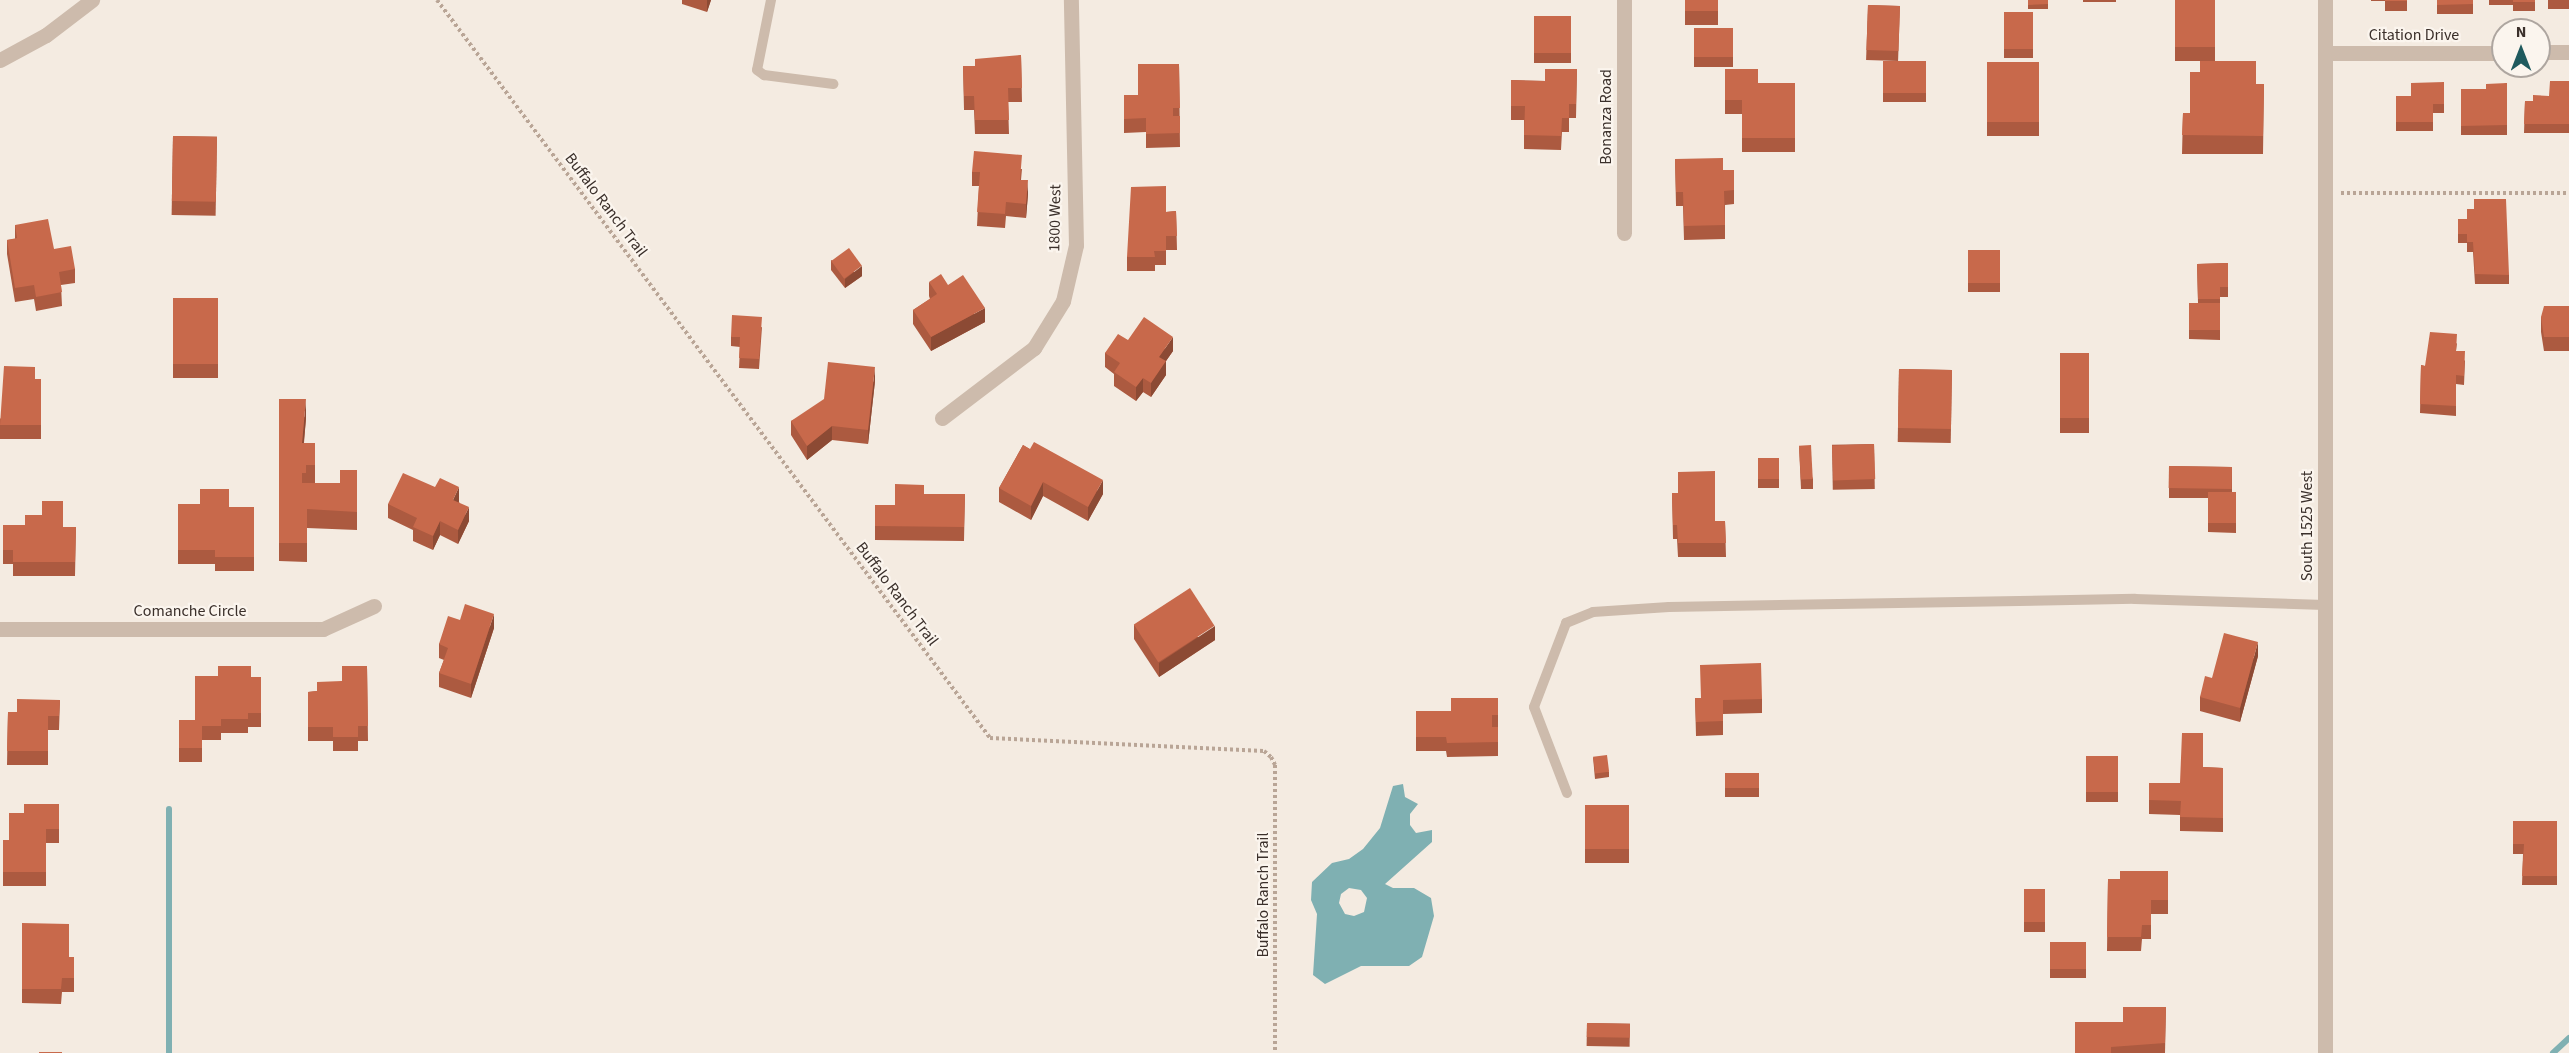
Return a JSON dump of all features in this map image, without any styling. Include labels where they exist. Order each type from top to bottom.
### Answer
[{"type":"street","points":[[0,60],[46,34],[92,0]]},
{"type":"street","name":"1800 West","points":[[942,418],[1034,348],[1063,301],[1076,245],[1071,0]]},
{"type":"street","name":"Bonanza Road","points":[[1624,0],[1624,233]]},
{"type":"street","name":"South 1525 West","points":[[2325,0],[2325,1053]]},
{"type":"street","name":"Citation Drive","points":[[2325,53],[2491,52]]},
{"type":"street","points":[[2551,52],[2569,52]]},
{"type":"street","name":"Comanche Circle","points":[[0,629],[323,629],[374,606]]},
{"type":"lane","points":[[771,0],[757,70],[764,75],[833,84]]},
{"type":"lane","points":[[1567,793],[1534,707],[1566,624],[1593,612],[1669,607],[2135,599],[2325,605]]},
{"type":"path","name":"Buffalo Ranch Trail","points":[[437,0],[990,738],[1264,751],[1271,757],[1275,765],[1275,1053]]},
{"type":"path","points":[[2325,193],[2569,193]]},
{"type":"water","points":[[1403,784],[1405,797],[1418,804],[1410,814],[1410,825],[1416,833],[1432,830],[1432,842],[1385,884],[1393,888],[1414,888],[1431,898],[1434,916],[1422,957],[1409,966],[1361,966],[1325,984],[1313,975],[1317,914],[1311,900],[1312,882],[1332,863],[1349,859],[1363,849],[1380,828],[1393,786]],"holes":[[[1349,888],[1361,890],[1367,898],[1364,912],[1354,916],[1345,914],[1339,903],[1341,894]]]},
{"type":"building","points":[[1685,0],[1718,0],[1718,11],[1685,11]]},
{"type":"building","points":[[2028,0],[2048,0],[2048,4],[2028,5]]},
{"type":"building","points":[[2175,0],[2215,0],[2215,47],[2175,47]]},
{"type":"building","points":[[2437,0],[2473,0],[2473,4],[2437,5]]},
{"type":"building","points":[[2513,0],[2535,0],[2535,2],[2513,2]]},
{"type":"building","points":[[1868,5],[1900,6],[1898,51],[1866,50]]},
{"type":"building","points":[[2004,12],[2033,12],[2033,49],[2004,49]]},
{"type":"building","points":[[1534,16],[1571,16],[1571,53],[1534,53]]},
{"type":"building","points":[[1694,28],[1733,28],[1733,57],[1694,57]]},
{"type":"building","points":[[1021,55],[1022,88],[1008,88],[1009,120],[975,120],[974,96],[964,96],[963,66],[975,66],[975,59]]},
{"type":"building","points":[[1883,61],[1926,61],[1926,93],[1883,93]]},
{"type":"building","points":[[2200,61],[2256,61],[2256,84],[2264,84],[2263,136],[2182,135],[2183,113],[2190,113],[2190,72],[2200,72]]},
{"type":"building","points":[[1987,62],[2039,62],[2039,122],[1987,122]]},
{"type":"building","points":[[1138,64],[1179,64],[1180,108],[1173,108],[1173,116],[1180,116],[1180,133],[1146,134],[1146,118],[1124,119],[1124,95],[1138,95]]},
{"type":"building","points":[[1545,69],[1577,69],[1576,104],[1569,104],[1569,118],[1562,118],[1561,136],[1524,135],[1525,106],[1511,106],[1511,80],[1545,81]]},
{"type":"building","points":[[1725,69],[1758,69],[1758,83],[1795,83],[1795,138],[1742,138],[1742,100],[1725,100]]},
{"type":"building","points":[[2550,81],[2569,81],[2569,124],[2524,124],[2525,101],[2533,101],[2533,95],[2549,96]]},
{"type":"building","points":[[2444,82],[2444,104],[2433,104],[2433,122],[2396,122],[2396,96],[2411,96],[2411,83]]},
{"type":"building","points":[[2507,83],[2507,125],[2461,126],[2461,89],[2486,89],[2486,84]]},
{"type":"building","points":[[173,136],[217,137],[216,202],[172,201]]},
{"type":"building","points":[[974,151],[1022,155],[1020,180],[1028,180],[1026,204],[1006,202],[1005,214],[977,212],[980,172],[972,172]]},
{"type":"building","points":[[1723,158],[1723,170],[1734,170],[1734,190],[1724,191],[1725,225],[1684,226],[1683,192],[1676,192],[1675,159]]},
{"type":"building","points":[[1166,186],[1166,212],[1176,211],[1177,236],[1166,236],[1166,251],[1154,251],[1155,257],[1127,257],[1131,187]]},
{"type":"building","points":[[2474,199],[2506,199],[2509,275],[2475,274],[2473,242],[2467,242],[2467,234],[2458,234],[2458,219],[2467,219],[2467,209],[2474,209]]},
{"type":"building","points":[[48,219],[54,249],[71,246],[75,269],[59,272],[62,292],[36,297],[34,285],[15,288],[7,240],[17,238],[15,225]]},
{"type":"building","points":[[849,248],[862,266],[844,279],[831,261]]},
{"type":"building","points":[[1968,250],[2000,250],[2000,283],[1968,283]]},
{"type":"building","points":[[2228,263],[2228,287],[2220,287],[2220,299],[2198,299],[2197,264]]},
{"type":"building","points":[[941,274],[948,285],[963,275],[985,308],[931,337],[913,310],[937,294],[929,282]]},
{"type":"building","points":[[173,298],[218,298],[218,364],[173,364]]},
{"type":"building","points":[[2189,303],[2220,303],[2220,330],[2189,330]]},
{"type":"building","points":[[2544,306],[2569,306],[2569,337],[2544,337],[2541,317]]},
{"type":"building","points":[[732,315],[762,317],[759,359],[739,358],[740,337],[731,337]]},
{"type":"building","points":[[1144,317],[1173,337],[1159,357],[1166,361],[1151,383],[1143,378],[1136,387],[1114,372],[1120,363],[1105,353],[1118,334],[1128,340]]},
{"type":"building","points":[[2430,332],[2457,334],[2456,351],[2465,351],[2464,376],[2456,375],[2456,406],[2420,404],[2421,365],[2425,366]]},
{"type":"building","points":[[2060,353],[2089,353],[2089,418],[2060,418]]},
{"type":"building","points":[[828,362],[875,367],[868,430],[832,426],[807,446],[791,421],[824,399]]},
{"type":"building","points":[[4,366],[35,367],[35,379],[41,379],[41,425],[0,425]]},
{"type":"building","points":[[1899,369],[1952,370],[1951,429],[1898,428]]},
{"type":"building","points":[[279,399],[306,399],[302,443],[315,443],[315,465],[306,465],[306,473],[302,473],[302,483],[340,483],[340,470],[357,470],[357,512],[307,509],[307,543],[279,543]]},
{"type":"building","points":[[1034,442],[1103,480],[1088,507],[1043,482],[1031,506],[999,488],[1023,445],[1030,449]]},
{"type":"building","points":[[1874,444],[1875,479],[1833,480],[1832,445]]},
{"type":"building","points":[[1811,445],[1813,479],[1801,480],[1799,446]]},
{"type":"building","points":[[1758,458],[1779,458],[1779,479],[1758,479]]},
{"type":"building","points":[[2169,466],[2232,467],[2232,489],[2169,488]]},
{"type":"building","points":[[1715,471],[1715,521],[1725,521],[1726,543],[1678,543],[1677,525],[1673,525],[1672,493],[1678,493],[1678,472]]},
{"type":"building","points":[[403,473],[435,487],[440,478],[459,487],[453,500],[469,507],[458,530],[440,521],[433,536],[413,527],[417,518],[388,504]]},
{"type":"building","points":[[895,484],[924,485],[924,494],[965,494],[964,527],[875,526],[875,505],[895,505]]},
{"type":"building","points":[[200,489],[229,489],[229,507],[254,507],[254,557],[215,557],[215,550],[178,550],[178,504],[200,504]]},
{"type":"building","points":[[2208,492],[2236,492],[2236,523],[2208,523]]},
{"type":"building","points":[[42,501],[63,501],[63,527],[76,527],[75,562],[13,562],[13,550],[3,550],[3,525],[25,525],[25,515],[42,515]]},
{"type":"building","points":[[1190,588],[1215,626],[1158,662],[1134,624]]},
{"type":"building","points":[[465,604],[494,614],[471,684],[439,673],[448,648],[439,644],[448,616],[460,620]]},
{"type":"building","points":[[2224,633],[2258,642],[2240,708],[2200,697],[2205,676],[2212,678]]},
{"type":"building","points":[[1761,663],[1762,699],[1723,700],[1723,721],[1696,722],[1695,698],[1701,698],[1700,665]]},
{"type":"building","points":[[218,666],[251,666],[251,677],[261,677],[261,713],[248,713],[248,719],[221,719],[221,726],[202,726],[202,748],[179,748],[179,720],[195,720],[195,676],[218,676]]},
{"type":"building","points":[[342,666],[367,666],[368,726],[358,726],[358,737],[333,737],[333,727],[308,727],[308,692],[317,691],[317,682],[342,681]]},
{"type":"building","points":[[1451,698],[1498,698],[1498,715],[1492,715],[1492,727],[1498,727],[1498,742],[1447,743],[1446,737],[1416,737],[1416,711],[1451,711]]},
{"type":"building","points":[[17,699],[60,700],[59,716],[48,716],[48,751],[7,751],[8,712],[17,712]]},
{"type":"building","points":[[2182,733],[2203,733],[2203,767],[2223,768],[2223,818],[2180,817],[2181,801],[2149,800],[2149,783],[2180,783]]},
{"type":"building","points":[[1607,755],[1609,772],[1595,774],[1593,757]]},
{"type":"building","points":[[2086,756],[2118,756],[2118,792],[2086,792]]},
{"type":"building","points":[[1725,773],[1759,773],[1759,788],[1725,788]]},
{"type":"building","points":[[24,804],[59,804],[59,829],[46,829],[46,872],[3,872],[3,840],[9,840],[9,813],[24,813]]},
{"type":"building","points":[[1585,805],[1629,805],[1629,849],[1585,849]]},
{"type":"building","points":[[2513,821],[2557,821],[2557,876],[2522,876],[2524,844],[2513,844]]},
{"type":"building","points":[[2120,871],[2168,871],[2168,900],[2151,900],[2151,925],[2142,925],[2141,937],[2107,937],[2108,879],[2120,879]]},
{"type":"building","points":[[2024,889],[2045,889],[2045,922],[2024,922]]},
{"type":"building","points":[[22,923],[69,924],[69,957],[74,957],[74,978],[62,978],[61,989],[22,989]]},
{"type":"building","points":[[2050,942],[2086,942],[2086,969],[2050,969]]},
{"type":"building","points":[[2123,1007],[2166,1007],[2165,1043],[2111,1047],[2111,1053],[2075,1053],[2075,1022],[2123,1022]]},
{"type":"building","points":[[1587,1023],[1630,1024],[1630,1038],[1587,1037]]},
{"type":"building","points":[[39,1052],[62,1053],[39,1053]]},
{"type":"waterway","points":[[169,809],[169,1053]]},
{"type":"waterway","points":[[2553,1053],[2569,1038]]}]
